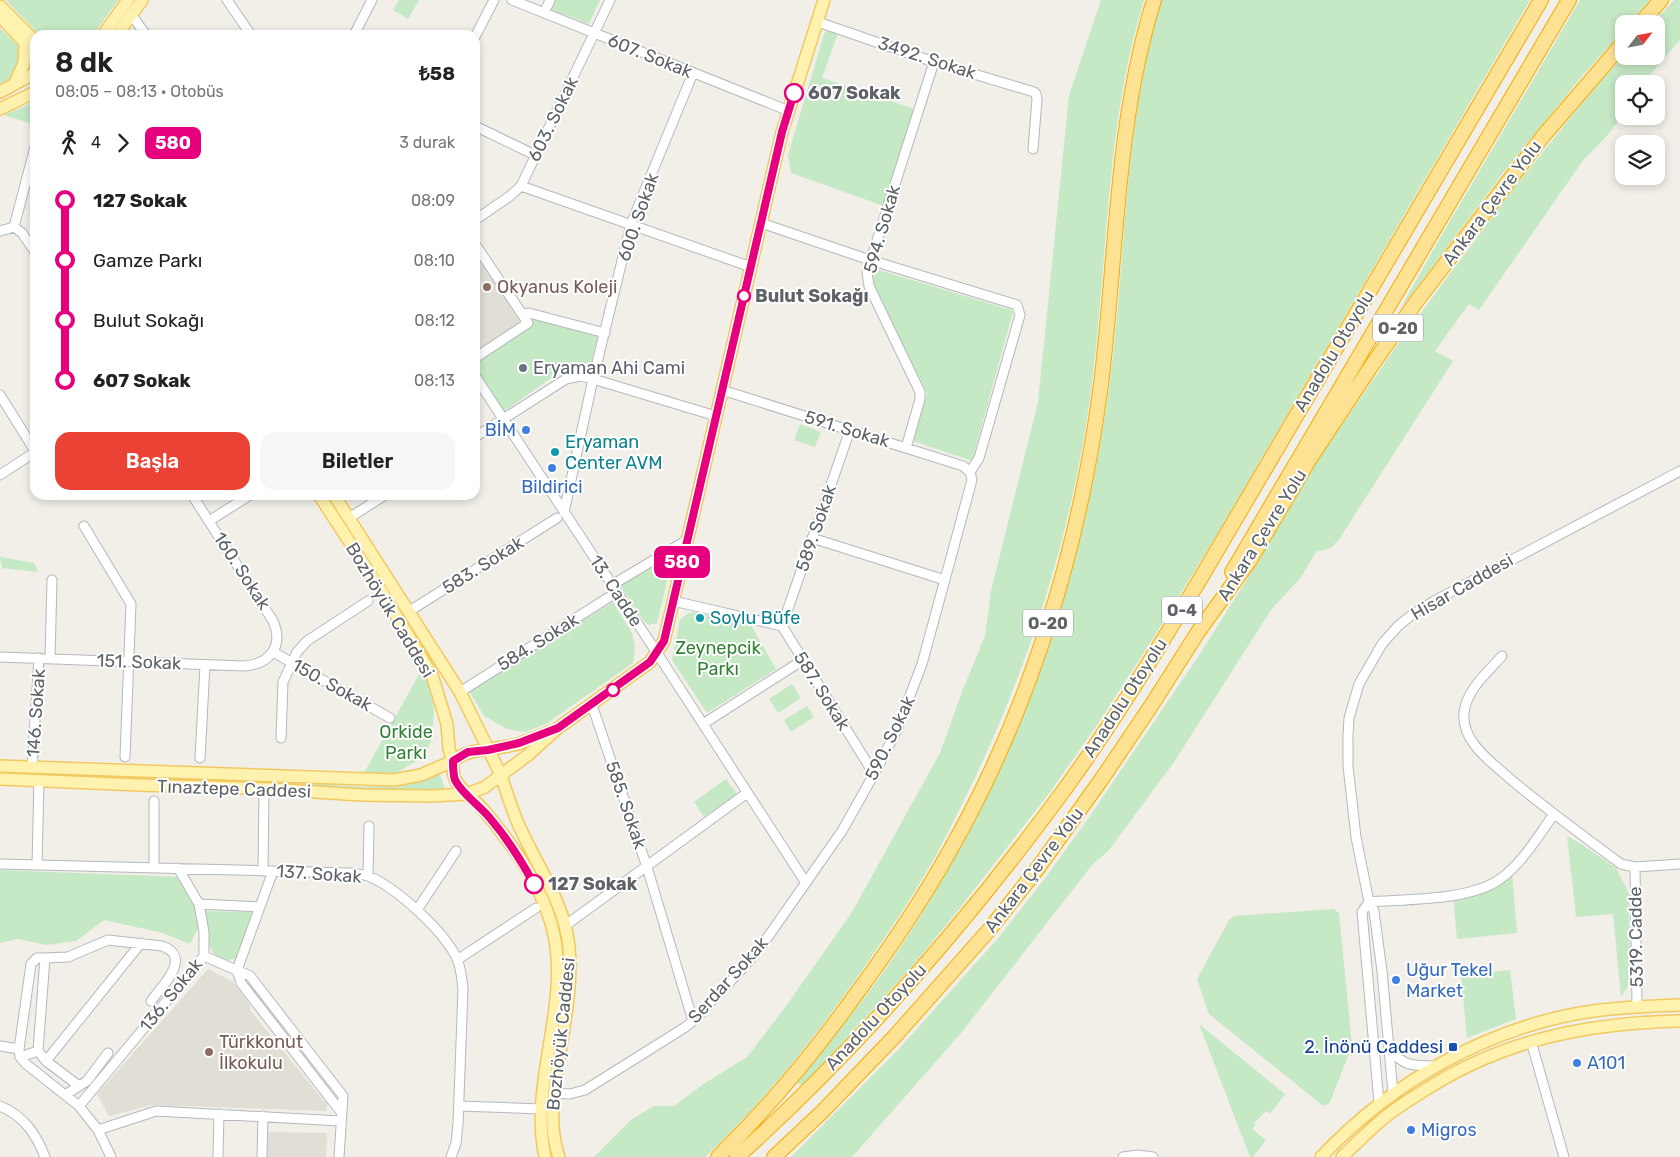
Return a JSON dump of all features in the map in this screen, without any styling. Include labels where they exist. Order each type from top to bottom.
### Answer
[{"type":"highway","name":"O-20","points":[[718,1157],[764,1110],[813,1051],[888,952],[950,852],[1000,750],[1030,675],[1056,598],[1091,453],[1101,383],[1120,176],[1133,89],[1154,0]]},
{"type":"highway","name":"Anadolu Otoyolu","points":[[737,1157],[841,1056],[916,976],[1003,871],[1081,766],[1194,590],[1541,0]]},
{"type":"highway","name":"Anadolu Otoyolu","points":[[1198,632],[1569,0]]},
{"type":"highway","points":[[1648,15],[1660,0]]},
{"type":"highway","name":"Ankara Çevre Yolu","points":[[774,1157],[822,1112],[896,1035],[1006,909],[1035,872],[1101,780],[1198,632],[1250,560],[1309,460],[1411,310],[1522,163],[1615,53]]},
{"type":"main road","points":[[107,30],[128,0]]},
{"type":"main road","points":[[121,30],[142,0]]},
{"type":"main road","points":[[558,728],[519,743],[488,750],[468,752],[453,761],[454,778],[467,794],[485,788],[528,755],[558,728],[650,662],[664,641],[782,132],[824,0]]},
{"type":"main road","points":[[0,6],[30,42]]},
{"type":"main road","points":[[0,16],[30,42]]},
{"type":"main road","points":[[16,83],[30,42]]},
{"type":"main road","points":[[0,92],[30,76]]},
{"type":"main road","points":[[0,109],[30,94]]},
{"type":"main road","name":"Bozhöyük Caddesi","points":[[322,500],[382,592],[432,675],[447,724],[448,749],[453,761]]},
{"type":"main road","name":"Bozhöyük Caddesi","points":[[337,500],[460,692],[488,750]]},
{"type":"main road","points":[[488,750],[500,775]]},
{"type":"main road","name":"Tınaztepe Caddesi","points":[[0,766],[394,780],[422,775],[453,761]]},
{"type":"main road","name":"Bozhöyük Caddesi","points":[[500,775],[522,832],[552,890],[566,925],[570,948],[570,978],[552,1105],[553,1129],[559,1157]]},
{"type":"main road","name":"Tınaztepe Caddesi","points":[[0,779],[361,794],[431,796],[467,794]]},
{"type":"main road","name":"Bozhöyük Caddesi","points":[[467,794],[494,822],[518,854],[545,906],[555,939],[558,954],[558,983],[541,1109],[541,1135],[545,1157]]},
{"type":"main road","points":[[1321,1157],[1348,1130],[1393,1093],[1437,1066],[1485,1042],[1527,1027],[1572,1015],[1637,1007],[1680,1005]]},
{"type":"main road","points":[[1342,1157],[1401,1105],[1468,1066],[1495,1054],[1531,1041],[1594,1027],[1680,1021]]},
{"type":"main road","points":[[1527,1027],[1531,1041]]},
{"type":"main road","points":[[1393,1093],[1401,1105]]},
{"type":"main road","points":[[1379,1103],[1388,1115]]},
{"type":"street","points":[[227,0],[248,30]]},
{"type":"street","points":[[357,30],[372,0]]},
{"type":"street","points":[[479,30],[494,0]]},
{"type":"street","name":"607. Sokak","points":[[512,0],[789,111]]},
{"type":"street","points":[[544,13],[550,0]]},
{"type":"street","name":"603. Sokak","points":[[480,217],[521,186],[610,0]]},
{"type":"street","points":[[132,14],[143,30]]},
{"type":"street","name":"3492. Sokak","points":[[818,22],[934,62],[1036,94],[1033,149]]},
{"type":"street","name":"594. Sokak","points":[[906,448],[920,392],[869,286],[867,272],[934,62]]},
{"type":"street","name":"600. Sokak","points":[[564,512],[593,379],[631,224],[693,73]]},
{"type":"street","points":[[480,128],[536,155]]},
{"type":"street","points":[[14,227],[30,166]]},
{"type":"street","points":[[521,186],[751,267]]},
{"type":"street","points":[[761,223],[870,260],[1017,305],[1020,315],[982,449],[977,462],[970,472]]},
{"type":"street","points":[[0,231],[14,227]]},
{"type":"street","points":[[14,227],[22,233],[30,245]]},
{"type":"street","points":[[480,251],[528,323],[480,355]]},
{"type":"street","points":[[522,314],[529,313],[605,333]]},
{"type":"street","points":[[480,434],[566,380],[580,376],[716,416]]},
{"type":"street","name":"13. Cadde","points":[[480,384],[806,883]]},
{"type":"street","name":"591. Sokak","points":[[722,390],[962,466],[970,472]]},
{"type":"street","points":[[0,395],[30,444]]},
{"type":"street","name":"589. Sokak","points":[[782,626],[850,430]]},
{"type":"street","points":[[0,475],[30,455]]},
{"type":"street","name":"Hisar Caddesi","points":[[1393,1093],[1382,971],[1374,911],[1368,902],[1356,837],[1348,766],[1349,718],[1359,684],[1378,649],[1398,626],[1412,614],[1680,471]]},
{"type":"street","name":"590. Sokak","points":[[806,883],[842,831],[874,774],[897,730],[912,694],[922,664],[972,480],[970,472]]},
{"type":"street","name":"160. Sokak","points":[[195,500],[273,621],[276,627],[277,638],[273,652]]},
{"type":"street","points":[[209,521],[242,500]]},
{"type":"street","points":[[349,518],[377,500]]},
{"type":"street","name":"583. Sokak","points":[[408,612],[557,518]]},
{"type":"street","points":[[84,526],[131,604],[125,757]]},
{"type":"street","points":[[812,538],[945,580]]},
{"type":"street","name":"584. Sokak","points":[[460,692],[687,540]]},
{"type":"street","points":[[50,659],[52,580]]},
{"type":"street","points":[[673,600],[782,626]]},
{"type":"street","points":[[280,738],[283,682],[297,652],[307,641],[368,601]]},
{"type":"street","name":"587. Sokak","points":[[782,626],[874,774]]},
{"type":"street","name":"150. Sokak","points":[[273,652],[390,718]]},
{"type":"street","name":"151. Sokak","points":[[0,656],[251,666],[262,663],[273,652]]},
{"type":"street","points":[[1502,656],[1474,688],[1466,702],[1464,713],[1467,730],[1474,746],[1554,814],[1621,864],[1635,867],[1680,864]]},
{"type":"street","name":"146. Sokak","points":[[32,768],[39,658]]},
{"type":"street","points":[[702,724],[803,660]]},
{"type":"street","points":[[200,758],[204,665]]},
{"type":"street","name":"585. Sokak","points":[[592,705],[646,867],[693,1021]]},
{"type":"street","points":[[36,864],[40,780]]},
{"type":"street","points":[[262,871],[264,789]]},
{"type":"street","points":[[566,925],[748,793]]},
{"type":"street","points":[[154,801],[154,868]]},
{"type":"street","points":[[1368,902],[1470,893],[1486,887],[1500,879],[1513,868],[1554,814]]},
{"type":"street","points":[[368,876],[369,826]]},
{"type":"street","points":[[417,910],[456,851]]},
{"type":"street","name":"137. Sokak","points":[[0,864],[349,873],[368,876],[391,890],[417,910],[439,933],[458,960],[463,989],[460,1106],[458,1135],[451,1157]]},
{"type":"street","name":"5319. Cadde","points":[[1635,867],[1637,1007]]},
{"type":"street","name":"136. Sokak","points":[[79,1106],[204,956],[204,932],[200,904],[178,868]]},
{"type":"street","points":[[237,970],[273,871]]},
{"type":"street","name":"Serdar Sokak","points":[[554,1093],[570,1094],[585,1090],[693,1021],[763,944],[806,883]]},
{"type":"street","name":"Hisar Caddesi","points":[[1368,902],[1362,912],[1379,1103]]},
{"type":"street","points":[[200,904],[260,907]]},
{"type":"street","points":[[458,960],[536,908]]},
{"type":"street","points":[[111,1157],[98,1130],[79,1106],[26,1064],[20,1053],[31,964],[37,958],[68,957],[108,940],[169,948],[174,953],[176,959],[174,970],[151,1002]]},
{"type":"street","points":[[46,1061],[141,943]]},
{"type":"street","points":[[204,956],[250,976],[343,1096],[339,1157]]},
{"type":"street","points":[[45,958],[38,1051],[46,1061],[79,1086]]},
{"type":"street","points":[[1367,972],[1382,971]]},
{"type":"street","points":[[1531,1041],[1564,1157]]},
{"type":"street","points":[[0,1046],[20,1053],[38,1051]]},
{"type":"street","points":[[1389,1047],[1397,1057],[1408,1064],[1437,1066]]},
{"type":"street","points":[[65,1095],[87,1080],[108,1053]]},
{"type":"street","points":[[0,1106],[25,1122],[36,1137],[45,1157]]},
{"type":"street","points":[[460,1106],[541,1109]]},
{"type":"street","points":[[98,1130],[153,1111],[263,1116],[341,1116]]},
{"type":"street","points":[[218,1157],[219,1114]]},
{"type":"street","points":[[262,1157],[263,1116]]},
{"type":"street","points":[[1123,1157],[1133,1155],[1153,1157]]},
{"type":"shaded area","name":"Okyanus Koleji","points":[[480,260],[521,323],[480,350]]},
{"type":"shaded area","name":"Türkkonut İlkokulu","points":[[208,969],[233,982],[250,1005],[250,1010],[323,1100],[328,1103],[326,1111],[152,1105],[109,1116],[97,1094]]},
{"type":"shaded area","points":[[268,1132],[327,1133],[326,1157],[267,1157]]},
{"type":"green space","points":[[6,0],[118,0],[97,30],[35,30]]},
{"type":"green space","points":[[399,0],[419,0],[408,19],[393,10]]},
{"type":"green space","points":[[554,0],[600,0],[589,24],[550,9]]},
{"type":"green space","points":[[1101,0],[1144,0],[1131,48],[1115,145],[1091,391],[1073,493],[1047,593],[1013,691],[993,739],[944,840],[901,913],[819,1029],[784,1073],[726,1137],[705,1157],[594,1157],[632,1119],[654,1106],[674,1106],[705,1083],[747,1057],[784,1009],[852,912],[940,753],[963,689],[985,636],[991,591],[1038,402],[1069,95]]},
{"type":"green space","points":[[1162,0],[1530,0],[1222,526],[1099,722],[1050,792],[956,913],[908,971],[803,1086],[796,1082],[859,1005],[894,957],[935,892],[972,825],[1005,756],[1034,685],[1059,612],[1080,539],[1096,464],[1109,388],[1132,144],[1149,48]]},
{"type":"green space","points":[[1580,0],[1650,0],[1637,15],[1615,15],[1615,40],[1582,76],[1503,173],[1399,311]]},
{"type":"green space","points":[[1674,0],[1680,0],[1680,40],[1665,57],[1665,15],[1660,15]]},
{"type":"green space","points":[[0,28],[18,46],[18,58],[13,78],[0,85]]},
{"type":"green space","points":[[825,31],[838,33],[822,78],[915,109],[884,206],[791,173],[788,155]]},
{"type":"green space","points":[[1615,65],[1658,65],[1650,75],[1615,75],[1615,125],[1584,159],[1479,310],[1469,304],[1435,351],[1453,361],[1340,538],[1331,548],[1316,552],[1301,577],[1271,610],[1174,762],[1109,850],[1092,865],[961,1033],[852,1157],[791,1157],[898,1050],[1000,936],[1043,881],[1083,826],[1200,654],[1254,568],[1307,476],[1400,341],[1514,188]]},
{"type":"green space","points":[[30,104],[30,123],[4,115]]},
{"type":"green space","points":[[872,268],[1013,312],[972,461],[913,441],[912,438],[927,393],[878,296],[871,278]]},
{"type":"green space","points":[[536,319],[598,336],[590,368],[587,370],[560,372],[503,412],[480,376],[480,358]]},
{"type":"green space","points":[[800,424],[821,432],[815,447],[794,440]]},
{"type":"green space","points":[[674,552],[657,623],[649,625],[644,621],[620,585]]},
{"type":"green space","points":[[0,557],[34,563],[38,572],[2,568]]},
{"type":"green space","points":[[613,602],[632,633],[635,646],[633,663],[546,724],[525,732],[507,729],[484,716],[469,691]]},
{"type":"green space","name":"Zeynepcik Parkı","points":[[694,612],[751,625],[776,669],[707,713],[672,660],[680,620],[687,614]]},
{"type":"green space","name":"Orkide Parkı","points":[[422,669],[432,694],[434,713],[431,741],[425,756],[396,773],[381,776],[364,773]]},
{"type":"green space","points":[[792,684],[801,698],[778,713],[769,699]]},
{"type":"green space","points":[[807,706],[814,717],[791,732],[784,720]]},
{"type":"green space","points":[[0,771],[370,787],[403,784],[439,773],[445,789],[421,791],[351,789],[0,775]]},
{"type":"green space","points":[[726,779],[737,794],[704,817],[694,802]]},
{"type":"green space","points":[[1567,836],[1616,868],[1629,893],[1630,983],[1621,997],[1613,914],[1576,917]]},
{"type":"green space","points":[[0,870],[181,877],[195,903],[199,926],[190,944],[163,933],[104,920],[76,941],[46,945],[18,939],[0,943]]},
{"type":"green space","points":[[1512,873],[1517,933],[1457,939],[1453,896]]},
{"type":"green space","points":[[1334,909],[1339,913],[1352,1046],[1330,1102],[1322,1105],[1209,1014],[1197,979],[1229,920],[1234,916]]},
{"type":"green space","points":[[202,911],[253,912],[237,957],[227,960],[220,959],[214,954],[207,937]]},
{"type":"green space","points":[[1510,970],[1516,1019],[1467,1038],[1461,975]]},
{"type":"green space","points":[[1199,1024],[1285,1094],[1270,1114],[1266,1111],[1254,1123],[1256,1124],[1252,1129],[1266,1140],[1253,1157],[1250,1157]]},
{"type":"bus line","name":"580","points":[[534,884],[518,854],[505,836],[454,778],[453,761],[460,755],[468,752],[488,750],[519,743],[558,728],[650,662],[664,641],[782,132],[794,93]]},
{"type":"place","name":"607 Sokak","points":[[794,93]]},
{"type":"place","name":"Okyanus Koleji","points":[[487,287]]},
{"type":"place","name":"Bulut Sokağı","points":[[744,296]]},
{"type":"place","name":"Eryaman Ahi Cami","points":[[523,368]]},
{"type":"place","name":"BİM","points":[[526,430]]},
{"type":"place","name":"Eryaman Center AVM","points":[[555,452]]},
{"type":"place","name":"Bildirici","points":[[552,468]]},
{"type":"place","name":"Soylu Büfe","points":[[700,618]]},
{"type":"place","name":"127 Sokak","points":[[534,884]]},
{"type":"place","name":"Uğur Tekel Market","points":[[1396,980]]},
{"type":"place","name":"2. İnönü Caddesi","points":[[1453,1047]]},
{"type":"place","name":"Türkkonut İlkokulu","points":[[209,1052]]},
{"type":"place","name":"A101","points":[[1577,1063]]},
{"type":"place","name":"Migros","points":[[1411,1130]]}]
